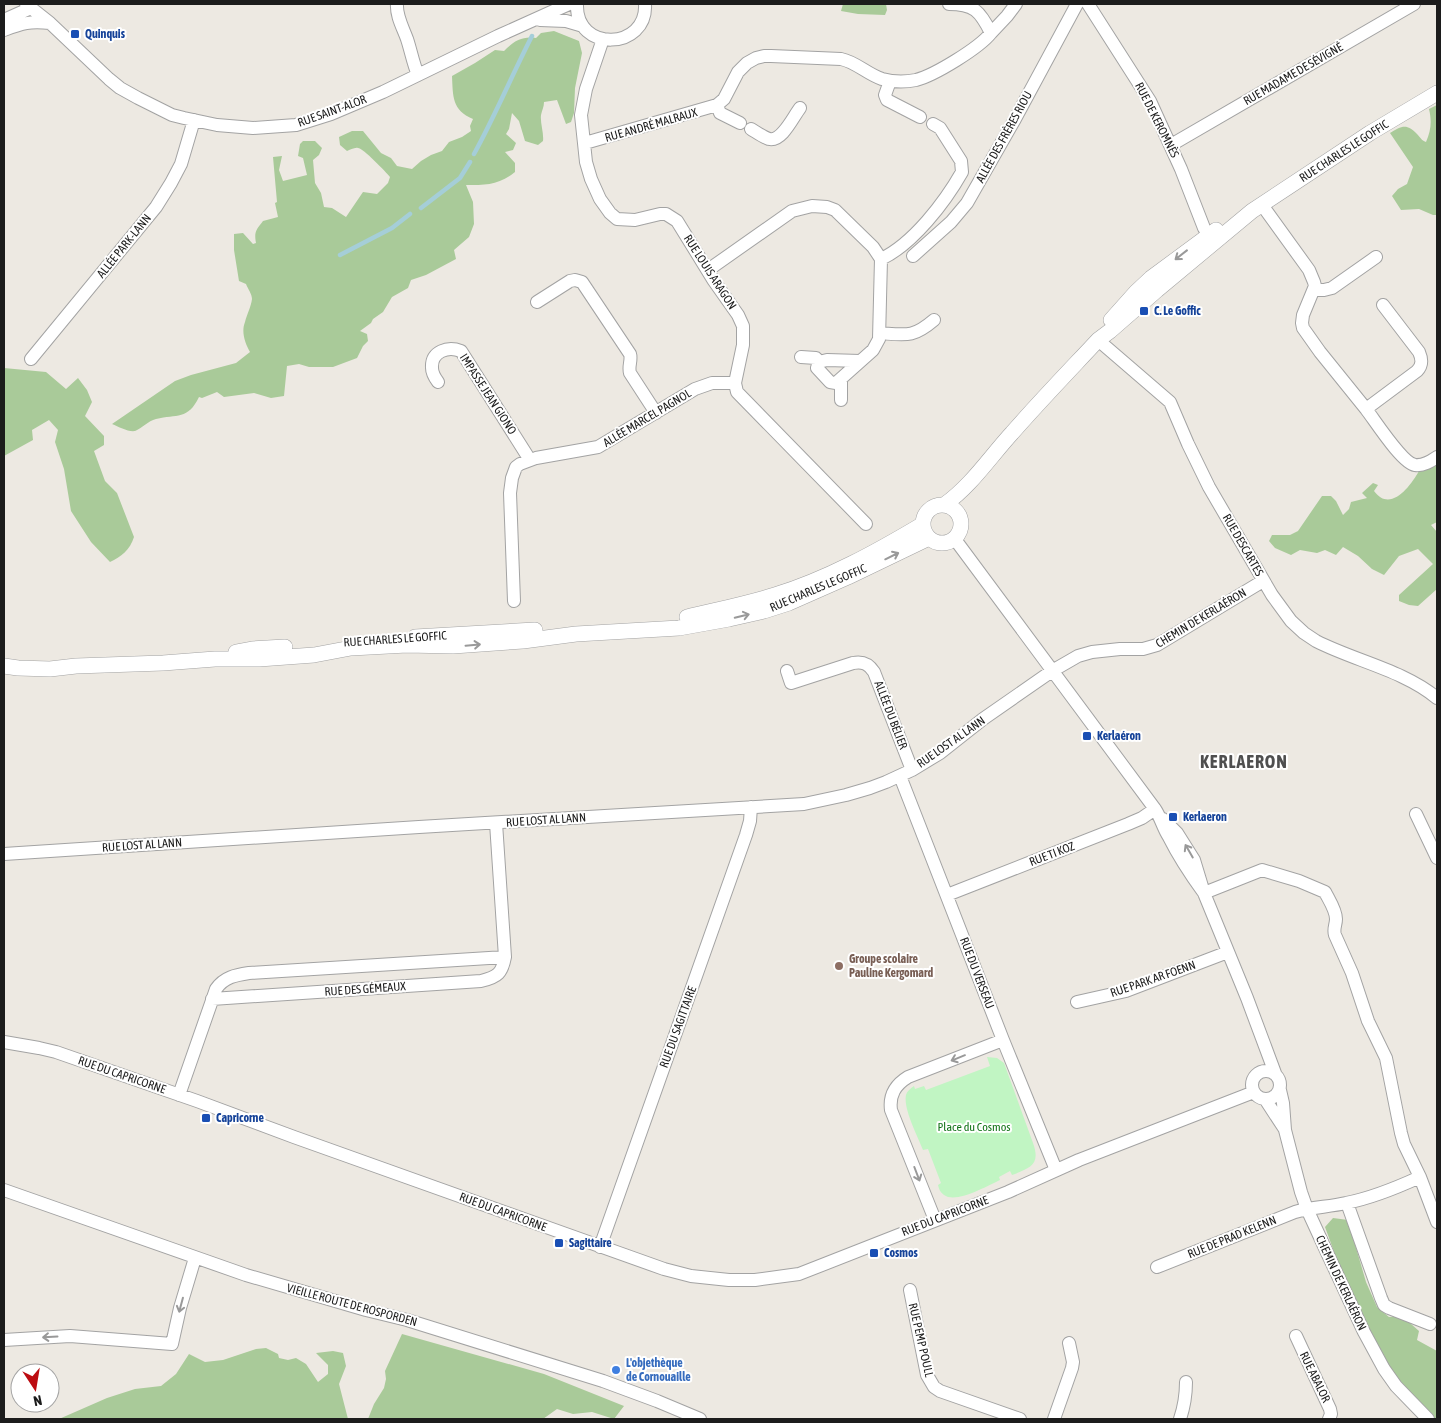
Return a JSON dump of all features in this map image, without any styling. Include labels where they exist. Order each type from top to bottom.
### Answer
[{"type":"street","points":[[397,4],[400,20],[418,75]]},
{"type":"street","name":"RUE SAINT-ALOR","points":[[28,6],[50,23],[94,66],[120,88],[167,112],[224,126],[253,128],[296,125],[356,104],[569,4]]},
{"type":"street","points":[[577,4],[577,10],[583,26],[593,35],[602,39],[613,40],[623,38],[632,33],[639,25],[644,10],[653,4]]},
{"type":"street","points":[[949,4],[965,5],[977,10],[991,33]]},
{"type":"street","points":[[800,108],[780,137],[769,139],[720,113],[717,105],[724,99],[733,80],[742,68],[747,63],[764,56],[841,59],[849,61],[879,78],[890,81],[914,80],[930,75],[987,38],[1008,16],[1016,4]]},
{"type":"street","name":"ALLÉE DES FRÈRES RIOU","points":[[913,256],[951,222],[967,203],[1077,4]]},
{"type":"street","name":"RUE DE KEROMNÈS","points":[[1088,4],[1150,101],[1171,145],[1204,228],[1211,239]]},
{"type":"street","name":"RUE MADAME DE SÉVIGNÉ","points":[[1171,145],[1414,4]]},
{"type":"street","points":[[4,20],[28,6]]},
{"type":"street","name":"RUE SAINT-ALOR","points":[[535,20],[566,21],[583,26]]},
{"type":"street","points":[[4,30],[33,22],[50,23]]},
{"type":"street","name":"RUE LOUIS ARAGON","points":[[602,39],[584,98],[581,115],[586,162],[591,179],[600,199],[612,216],[620,220],[630,221],[666,214],[677,221],[738,315],[743,326],[743,345],[735,383]]},
{"type":"street","points":[[890,81],[885,95],[887,100],[920,117]]},
{"type":"street","name":"RUE CHARLES LE GOFFIC","points":[[944,505],[957,495],[980,471],[1014,430],[1098,340],[1110,332],[1157,290],[1211,239],[1370,133],[1437,93]]},
{"type":"street","name":"RUE ANDRÉ MALRAUX","points":[[585,143],[717,105]]},
{"type":"street","name":"ALLÉE PARK-LANN","points":[[31,359],[156,207],[181,164],[194,120]]},
{"type":"street","points":[[882,259],[895,252],[920,230],[946,197],[962,172],[961,161],[940,128],[933,124]]},
{"type":"street","points":[[708,270],[787,214],[797,209],[812,206],[827,207],[835,210],[873,247],[882,259],[880,333],[876,347],[836,383],[830,382],[818,371],[817,366],[819,362]]},
{"type":"street","points":[[1257,208],[1309,270],[1314,282],[1314,290],[1303,315],[1302,323],[1303,328],[1320,352],[1400,455],[1414,465],[1424,464],[1437,457]]},
{"type":"street","points":[[1314,290],[1332,288],[1376,257]]},
{"type":"street","points":[[537,302],[570,281],[582,282],[630,354],[630,373],[656,413]]},
{"type":"street","points":[[1366,409],[1417,371],[1422,363],[1419,352],[1383,306]]},
{"type":"street","points":[[880,333],[910,334],[923,329],[934,320]]},
{"type":"street","name":"RUE DESCARTES","points":[[1098,340],[1170,402],[1206,479],[1263,581],[1285,614],[1298,628],[1309,637],[1330,648],[1404,678],[1437,698]]},
{"type":"street","name":"IMPASSE JEAN GIONO","points":[[438,382],[433,374],[432,360],[442,350],[461,351],[530,460]]},
{"type":"street","points":[[801,357],[816,358],[819,362]]},
{"type":"street","points":[[819,362],[827,360],[860,361]]},
{"type":"street","points":[[841,379],[842,400]]},
{"type":"street","name":"ALLÉE MARCEL PAGNOL","points":[[530,460],[598,447],[702,386],[717,382],[735,383]]},
{"type":"street","points":[[735,383],[737,392],[866,524]]},
{"type":"street","points":[[514,601],[511,484],[516,468],[530,460]]},
{"type":"street","name":"RUE CHARLES LE GOFFIC","points":[[960,518],[980,471]]},
{"type":"street","points":[[937,505],[952,508],[960,518],[960,530],[954,538],[944,542],[939,542],[926,531],[925,515],[937,505]]},
{"type":"street","name":"RUE CHARLES LE GOFFIC","points":[[4,666],[50,668],[115,666],[215,659],[235,652],[252,649],[450,635],[533,630],[576,634],[679,628],[774,608],[821,590],[926,531]]},
{"type":"street","points":[[954,538],[1157,812],[1177,833],[1190,852],[1196,864],[1204,893],[1261,1038],[1275,1073],[1280,1079],[1280,1090],[1274,1097],[1265,1099],[1260,1098],[1254,1092],[1252,1083],[1258,1073],[1261,1038]]},
{"type":"street","name":"CHEMIN DE KERLAÉRON","points":[[1052,671],[1068,661],[1092,652],[1120,648],[1142,649],[1157,645],[1263,581]]},
{"type":"street","name":"RUE CHARLES LE GOFFIC","points":[[4,658],[57,661],[76,666]]},
{"type":"street","name":"ALLÉE DU BÉLIER","points":[[787,671],[791,684],[852,663],[863,663],[870,666],[912,770]]},
{"type":"street","name":"RUE LOST AL LANN","points":[[4,854],[804,804],[857,792],[912,770],[947,748],[983,719],[1052,671]]},
{"type":"street","name":"RUE DU VERSEAU","points":[[900,776],[1056,1170]]},
{"type":"street","name":"RUE DU SAGITTAIRE","points":[[600,1247],[746,835],[751,807]]},
{"type":"street","name":"RUE TI KOZ","points":[[947,895],[1157,812]]},
{"type":"street","points":[[1416,814],[1437,858]]},
{"type":"street","points":[[496,823],[505,957]]},
{"type":"street","points":[[1204,893],[1262,870],[1299,881],[1325,892],[1336,915],[1335,935],[1352,973],[1368,1021],[1386,1058],[1404,1144],[1420,1177],[1437,1222]]},
{"type":"street","name":"RUE PARK AR FOENN","points":[[1077,1002],[1126,991],[1228,952]]},
{"type":"street","name":"RUE DES GÉMEAUX","points":[[179,1095],[212,999],[216,989],[220,982],[232,976],[249,973],[505,957],[504,965],[500,972],[494,977],[481,981],[212,999]]},
{"type":"street","points":[[935,1220],[891,1110],[890,1100],[893,1092],[898,1084],[908,1077],[1003,1040]]},
{"type":"street","name":"RUE DU CAPRICORNE","points":[[4,1042],[56,1052],[600,1247],[664,1269],[718,1280],[755,1280],[789,1276],[808,1271],[1254,1092]]},
{"type":"street","points":[[1258,1073],[1266,1071],[1275,1073]]},
{"type":"street","name":"CHEMIN DE KERLAÉRON","points":[[1280,1090],[1285,1130],[1307,1209],[1349,1302],[1384,1369],[1396,1386],[1428,1419]]},
{"type":"street","name":"CHEMIN DE KERLAÉRON","points":[[1265,1099],[1285,1130]]},
{"type":"street","name":"RUE DE PRAD KELENN","points":[[1157,1267],[1295,1212],[1347,1203],[1381,1194],[1420,1177]]},
{"type":"street","name":"VIEILLE ROUTE DE ROSPORDEN","points":[[4,1190],[194,1258],[293,1289],[407,1320],[603,1381],[700,1419]]},
{"type":"street","points":[[1347,1203],[1384,1304],[1389,1308],[1430,1324]]},
{"type":"street","points":[[4,1340],[70,1336],[172,1344],[194,1258]]},
{"type":"street","name":"RUE PEMP POULL","points":[[910,1290],[930,1382],[948,1394],[1020,1419]]},
{"type":"street","name":"RUE ABALOR","points":[[1296,1336],[1330,1409],[1329,1419]]},
{"type":"street","points":[[1054,1419],[1072,1368],[1069,1343]]},
{"type":"street","points":[[1180,1419],[1184,1407],[1186,1382]]},
{"type":"green space","points":[[843,4],[886,4],[887,10],[885,15],[858,14],[841,11]]},
{"type":"green space","points":[[554,31],[579,41],[582,53],[575,88],[574,113],[571,122],[566,124],[557,100],[544,102],[541,115],[543,141],[538,145],[525,141],[519,121],[512,113],[509,129],[506,134],[516,143],[513,150],[505,152],[515,163],[515,172],[503,180],[492,183],[466,185],[473,202],[474,224],[469,237],[454,250],[456,259],[426,275],[411,280],[408,288],[392,297],[383,312],[360,331],[367,334],[368,341],[357,358],[333,367],[309,367],[299,364],[287,366],[284,396],[271,398],[254,393],[224,397],[217,392],[202,398],[199,397],[186,413],[153,420],[135,431],[126,430],[112,424],[175,381],[236,363],[250,352],[243,330],[252,297],[246,284],[239,281],[234,250],[234,234],[243,233],[253,244],[256,243],[256,231],[263,221],[278,217],[275,203],[277,202],[273,157],[282,156],[279,170],[283,181],[307,175],[303,158],[298,156],[300,144],[303,141],[315,141],[322,148],[319,155],[313,160],[315,183],[321,193],[324,207],[332,208],[346,217],[363,192],[377,194],[388,183],[390,177],[361,149],[355,148],[347,151],[340,145],[339,137],[352,131],[363,131],[381,153],[391,158],[397,166],[412,169],[431,155],[442,151],[449,142],[471,131],[470,126],[473,119],[457,107],[452,76],[495,50],[504,51],[511,44],[519,40],[536,38],[541,33]]},
{"type":"green space","points":[[1437,105],[1437,215],[1419,209],[1401,210],[1392,196],[1398,189],[1407,184],[1413,167],[1390,133],[1401,127],[1407,127],[1426,142],[1430,126],[1429,109]]},
{"type":"green space","points":[[4,368],[46,372],[66,389],[78,378],[87,390],[92,402],[85,416],[104,436],[104,445],[94,451],[105,481],[117,493],[134,537],[128,549],[118,558],[110,562],[91,542],[71,511],[64,469],[55,442],[58,430],[49,420],[32,430],[33,440],[4,456]]},
{"type":"green space","points":[[1437,465],[1437,522],[1431,525],[1437,532],[1437,589],[1418,606],[1399,601],[1399,595],[1433,564],[1418,549],[1399,556],[1384,575],[1372,569],[1358,556],[1343,547],[1336,555],[1325,550],[1317,553],[1300,550],[1291,555],[1275,548],[1269,541],[1272,535],[1290,535],[1298,531],[1322,496],[1331,496],[1336,501],[1343,515],[1349,509],[1351,502],[1367,498],[1362,493],[1373,483],[1378,485],[1374,491],[1380,497],[1393,499],[1405,490],[1419,471]]},
{"type":"green space","name":"Place du Cosmos","points":[[987,1057],[997,1058],[1004,1063],[1033,1143],[1036,1156],[1035,1161],[1029,1168],[1012,1175],[1010,1171],[999,1177],[1000,1180],[980,1190],[964,1196],[949,1197],[944,1195],[939,1189],[938,1185],[941,1183],[928,1149],[923,1150],[915,1131],[907,1108],[906,1095],[914,1086],[915,1089],[924,1086],[926,1090],[990,1066]]},
{"type":"green space","points":[[1333,1218],[1348,1220],[1366,1282],[1377,1307],[1389,1317],[1402,1316],[1419,1331],[1417,1340],[1437,1351],[1437,1419],[1396,1377],[1381,1358],[1341,1271],[1325,1227]]},
{"type":"green space","points":[[402,1334],[544,1374],[624,1406],[614,1419],[592,1412],[573,1414],[557,1409],[543,1419],[368,1419],[374,1404],[384,1388],[385,1371]]},
{"type":"green space","points":[[266,1348],[278,1354],[279,1358],[288,1360],[296,1358],[306,1364],[318,1382],[328,1374],[328,1365],[316,1353],[333,1351],[343,1353],[346,1366],[339,1384],[348,1419],[59,1419],[107,1398],[135,1389],[161,1386],[176,1374],[189,1354],[205,1362],[223,1360],[256,1349]]},
{"type":"waterway","points":[[474,154],[532,36]]},
{"type":"waterway","points":[[421,208],[460,178],[470,162]]},
{"type":"waterway","points":[[340,255],[392,228],[410,214]]},
{"type":"place","name":"Quinquis","points":[[75,34]]},
{"type":"place","name":"C. Le Goffic","points":[[1144,311]]},
{"type":"place","name":"Kerlaéron","points":[[1087,736]]},
{"type":"place","name":"Kerlaeron","points":[[1173,817]]},
{"type":"place","name":"Groupe scolaire Pauline Kergomard","points":[[839,966]]},
{"type":"place","name":"Capricorne","points":[[206,1118]]},
{"type":"place","name":"Sagittaire","points":[[559,1243]]},
{"type":"place","name":"Cosmos","points":[[874,1253]]},
{"type":"place","name":"L'objethèque de Cornouaille","points":[[616,1370]]},
{"type":"district","name":"KERLAERON","points":[[1244,762]]}]
